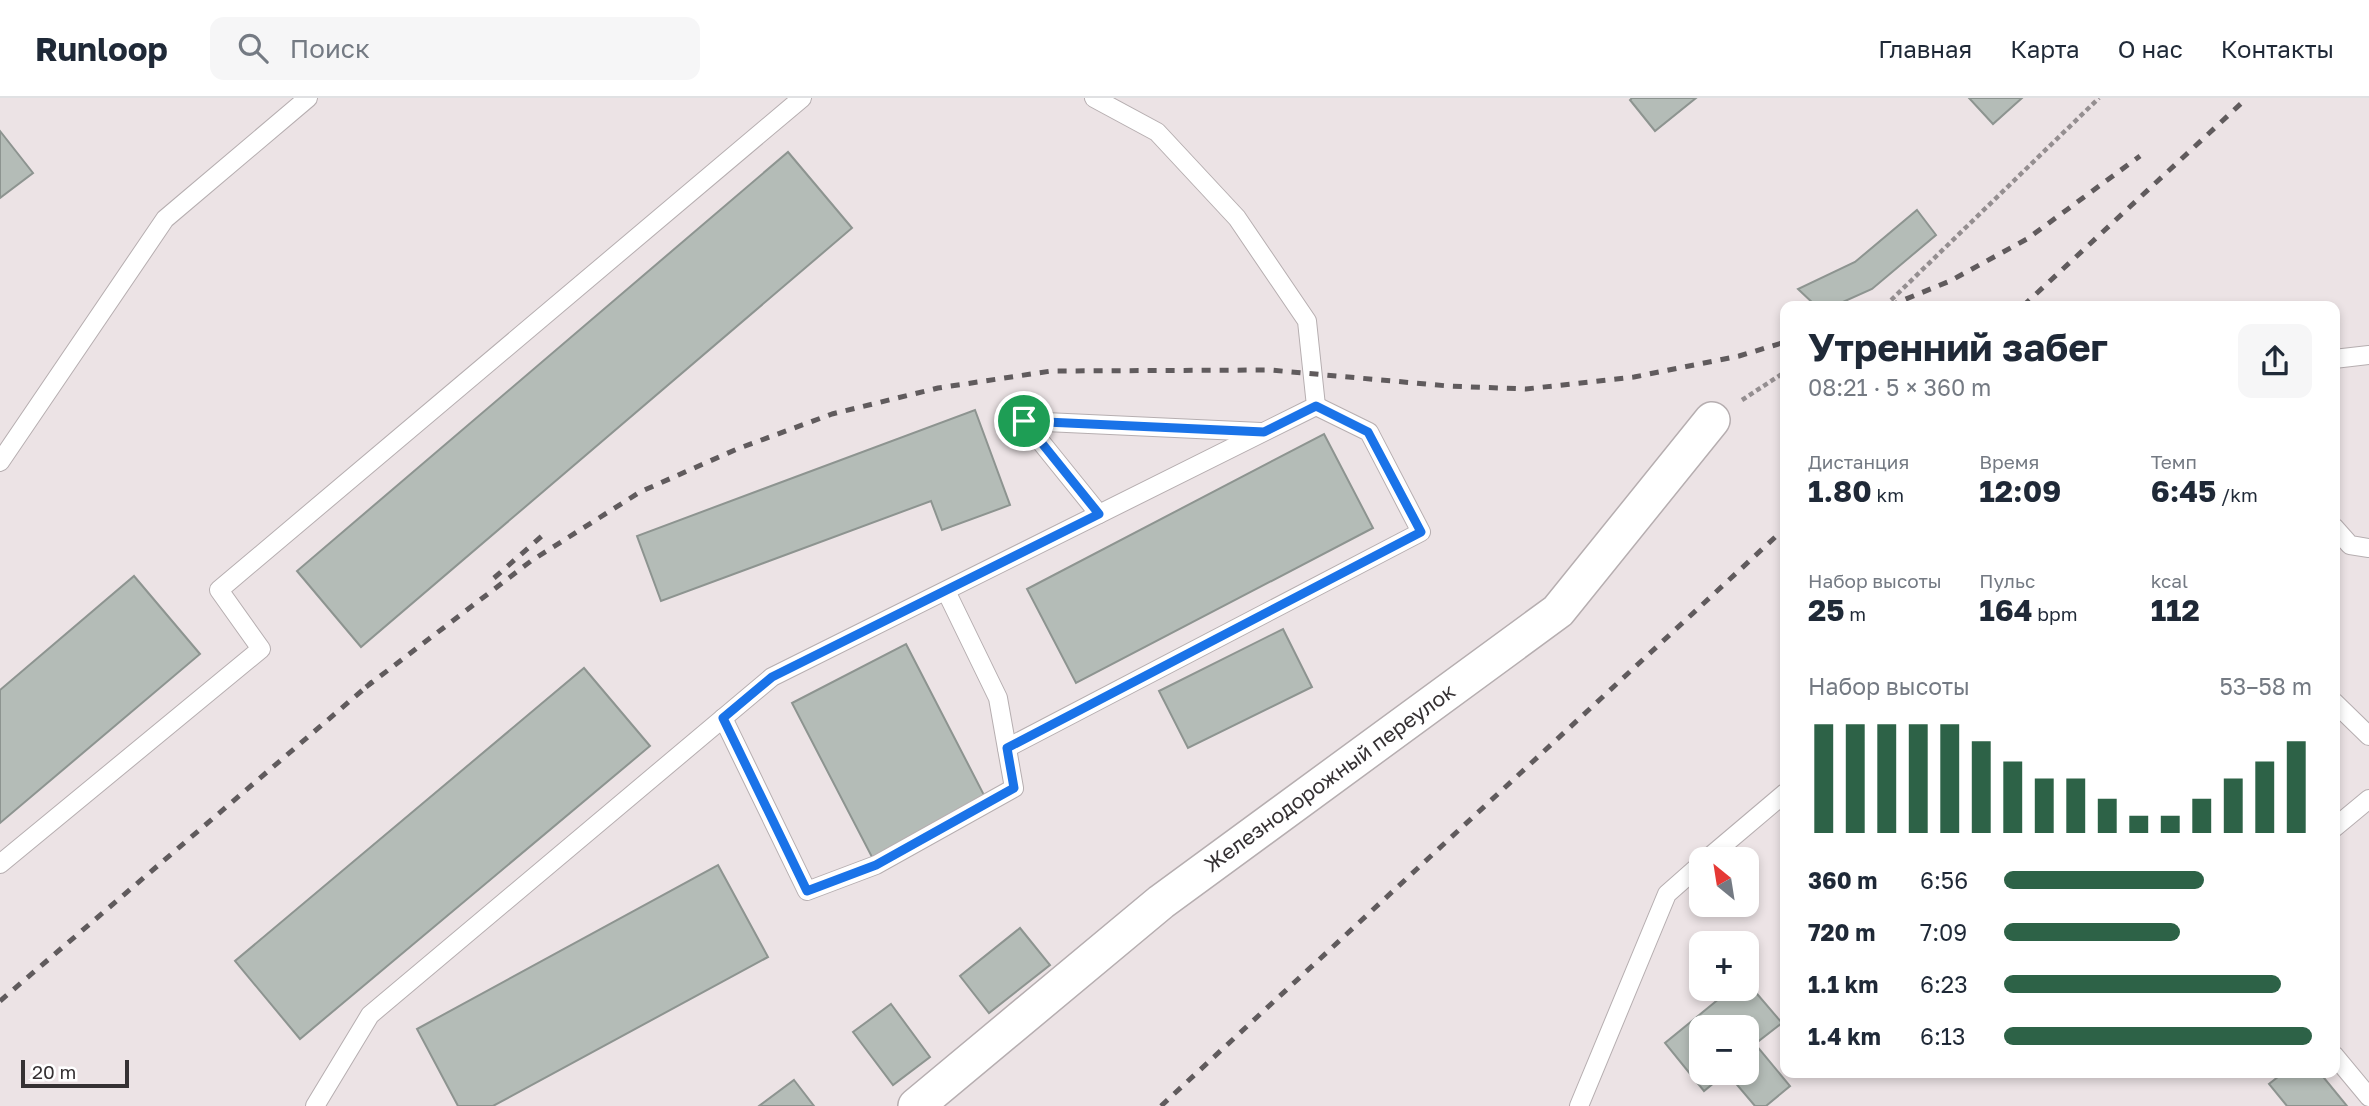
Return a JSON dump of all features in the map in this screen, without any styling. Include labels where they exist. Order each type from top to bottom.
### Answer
[{"type":"street","name":"Железнодорожный переулок","points":[[916,1106],[1161,902],[1558,611],[1712,420]]},
{"type":"lane","points":[[0,462],[165,219],[308,98]]},
{"type":"lane","points":[[0,864],[261,649],[219,590],[802,98]]},
{"type":"lane","points":[[1094,98],[1157,132],[1237,218],[1307,321],[1316,406]]},
{"type":"lane","points":[[2340,358],[2369,355]]},
{"type":"lane","points":[[315,1106],[370,1016],[772,677],[1316,406]]},
{"type":"lane","points":[[1007,748],[1421,532],[1368,432],[1316,406]]},
{"type":"lane","points":[[1099,514],[1024,421],[1264,432]]},
{"type":"lane","points":[[2340,534],[2350,545],[2369,548]]},
{"type":"lane","points":[[723,718],[807,891],[876,865],[1014,788],[998,698],[946,591]]},
{"type":"lane","points":[[2340,708],[2369,736]]},
{"type":"lane","points":[[1721,847],[1780,797]]},
{"type":"lane","points":[[2340,823],[2369,799]]},
{"type":"lane","points":[[1579,1106],[1667,894],[1689,875]]},
{"type":"lane","points":[[2340,1062],[2369,1097]]},
{"type":"path","points":[[1890,301],[2099,98]]},
{"type":"path","points":[[1712,420],[1780,375]]},
{"type":"building","points":[[1696,98],[1655,131],[1630,100]]},
{"type":"building","points":[[1969,98],[2022,98],[1993,124]]},
{"type":"building","points":[[0,131],[33,173],[0,198]]},
{"type":"building","points":[[788,152],[852,228],[361,647],[297,571]]},
{"type":"building","points":[[1917,210],[1936,235],[1872,289],[1845,301],[1811,301],[1798,289],[1855,262]]},
{"type":"building","points":[[975,410],[1010,505],[942,530],[931,501],[661,601],[637,536]]},
{"type":"building","points":[[1324,434],[1373,528],[1076,683],[1027,589]]},
{"type":"building","points":[[134,576],[200,654],[0,823],[0,690]]},
{"type":"building","points":[[1283,629],[1312,687],[1188,748],[1159,691]]},
{"type":"building","points":[[906,644],[986,799],[873,859],[792,703]]},
{"type":"building","points":[[584,668],[650,746],[300,1039],[235,961]]},
{"type":"building","points":[[718,865],[768,957],[493,1106],[458,1106],[417,1029]]},
{"type":"building","points":[[1020,928],[1050,965],[989,1013],[960,976]]},
{"type":"building","points":[[1759,996],[1780,1021],[1780,1025],[1759,1041],[1759,1015],[1699,1015],[1716,1001],[1759,1001]]},
{"type":"building","points":[[891,1004],[930,1057],[893,1085],[853,1032]]},
{"type":"building","points":[[1689,1023],[1689,1073],[1665,1043]]},
{"type":"building","points":[[1759,1049],[1780,1074],[1780,1078],[1790,1086],[1766,1106],[1755,1106],[1737,1085],[1759,1085]]},
{"type":"building","points":[[2277,1078],[2324,1078],[2347,1106],[2287,1106],[2269,1084]]},
{"type":"building","points":[[794,1080],[814,1106],[759,1106]]},
{"type":"building","points":[[1699,1085],[1711,1085],[1704,1091]]},
{"type":"railway","points":[[2028,301],[2247,98]]},
{"type":"railway","points":[[1901,301],[1950,281],[2027,239],[2140,156]]},
{"type":"railway","points":[[366,687],[531,561],[640,492],[737,449],[832,414],[938,388],[1051,371],[1270,370],[1448,386],[1526,389],[1634,377],[1739,356],[1780,344]]},
{"type":"railway","points":[[1161,1106],[1780,533]]},
{"type":"railway","points":[[494,578],[543,535]]},
{"type":"railway","points":[[0,1001],[372,682]]},
{"type":"route","points":[[1316,406],[1368,432],[1421,532],[1007,748],[1014,788],[876,865],[807,891],[723,718],[772,677],[1099,514],[1024,421],[1264,432],[1316,406]]}]
